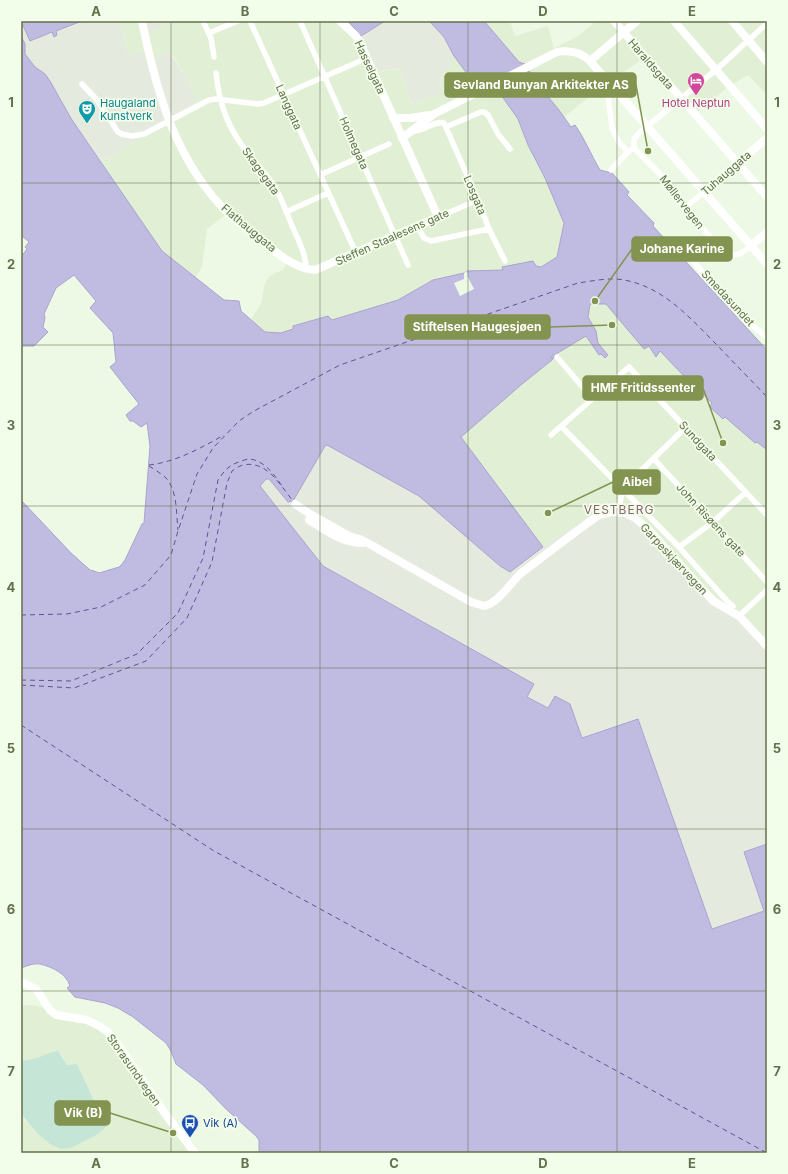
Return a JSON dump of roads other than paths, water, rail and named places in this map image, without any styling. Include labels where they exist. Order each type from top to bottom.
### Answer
[{"type":"street","name":"Flathauggata","points":[[142,21],[148,52],[168,122],[189,162],[201,180],[225,209],[270,247],[293,263],[306,269]]},
{"type":"street","points":[[203,21],[212,42],[214,57]]},
{"type":"street","points":[[209,33],[238,21]]},
{"type":"street","name":"Langgata","points":[[250,21],[356,253]]},
{"type":"street","name":"Holmegata","points":[[300,21],[408,265]]},
{"type":"street","name":"Hasselgata","points":[[340,21],[356,36],[438,217]]},
{"type":"street","name":"Haraldsgata","points":[[614,21],[767,197]]},
{"type":"street","points":[[590,61],[637,21]]},
{"type":"street","points":[[674,21],[767,129]]},
{"type":"street","points":[[732,21],[767,62]]},
{"type":"street","points":[[611,170],[628,152],[634,148],[635,137],[749,40],[764,26],[767,21]]},
{"type":"street","points":[[402,138],[434,114],[557,52],[564,51],[578,53],[590,61],[767,264]]},
{"type":"street","points":[[82,84],[97,100],[118,132],[137,136],[144,134],[209,100],[258,104],[283,95],[367,58]]},
{"type":"street","name":"Skagegata","points":[[216,73],[223,112],[230,128],[273,184],[304,253],[306,269]]},
{"type":"street","points":[[606,80],[612,128],[618,141],[628,152]]},
{"type":"street","points":[[410,131],[418,132],[441,122],[444,123],[446,127],[484,112],[488,115],[498,134],[510,149]]},
{"type":"street","points":[[393,118],[411,118],[434,114]]},
{"type":"street","name":"Losgata","points":[[446,127],[489,229],[506,262]]},
{"type":"street","name":"Tuhauggata","points":[[685,208],[767,138]]},
{"type":"street","points":[[320,175],[389,144]]},
{"type":"street","name":"Møllervegen","points":[[634,148],[660,174],[685,208],[714,243],[731,255],[740,255],[751,246]]},
{"type":"street","points":[[286,212],[328,193]]},
{"type":"street","name":"Steffen Staalesens gate","points":[[306,269],[319,269],[478,200]]},
{"type":"street","points":[[417,226],[424,238],[431,241],[489,229]]},
{"type":"street","points":[[751,246],[767,232]]},
{"type":"street","name":"Smedasundet","points":[[674,240],[745,320],[767,337]]},
{"type":"street","points":[[551,435],[592,398],[558,358]]},
{"type":"street","name":"Sundgata","points":[[592,398],[629,367],[767,515]]},
{"type":"street","points":[[561,426],[623,488],[733,606]]},
{"type":"street","points":[[294,502],[310,514],[349,536],[368,543],[471,602],[484,606],[494,602],[520,574],[591,520],[605,513],[618,512],[623,488],[686,427]]},
{"type":"street","name":"John Risøens gate","points":[[654,459],[767,582]]},
{"type":"street","points":[[679,547],[713,522],[746,492]]},
{"type":"street","name":"Garpeskjærvegen","points":[[618,512],[625,513],[635,518],[713,601],[739,616],[767,646]]},
{"type":"street","points":[[739,616],[767,590]]},
{"type":"street","name":"Storasundvegen","points":[[21,982],[36,989],[50,1010],[56,1015],[87,1020],[108,1032],[166,1115],[195,1153]]},
{"type":"place","name":"Hotel Neptun","points":[[696,96]]},
{"type":"place","name":"Haugaland Kunstverk","points":[[87,124]]},
{"type":"place","name":"Sevland Bunyan Arkitekter AS","points":[[648,151]]},
{"type":"place","name":"Johane Karine","points":[[595,301]]},
{"type":"place","name":"Stiftelsen Haugesjøen","points":[[612,325]]},
{"type":"place","name":"HMF Fritidssenter","points":[[723,443]]},
{"type":"place","name":"Aibel","points":[[548,513]]},
{"type":"place","name":"Vik (B)","points":[[173,1133]]},
{"type":"place","name":"Vik (A)","points":[[190,1138]]},
{"type":"district","name":"VESTBERG","points":[[619,509]]}]
